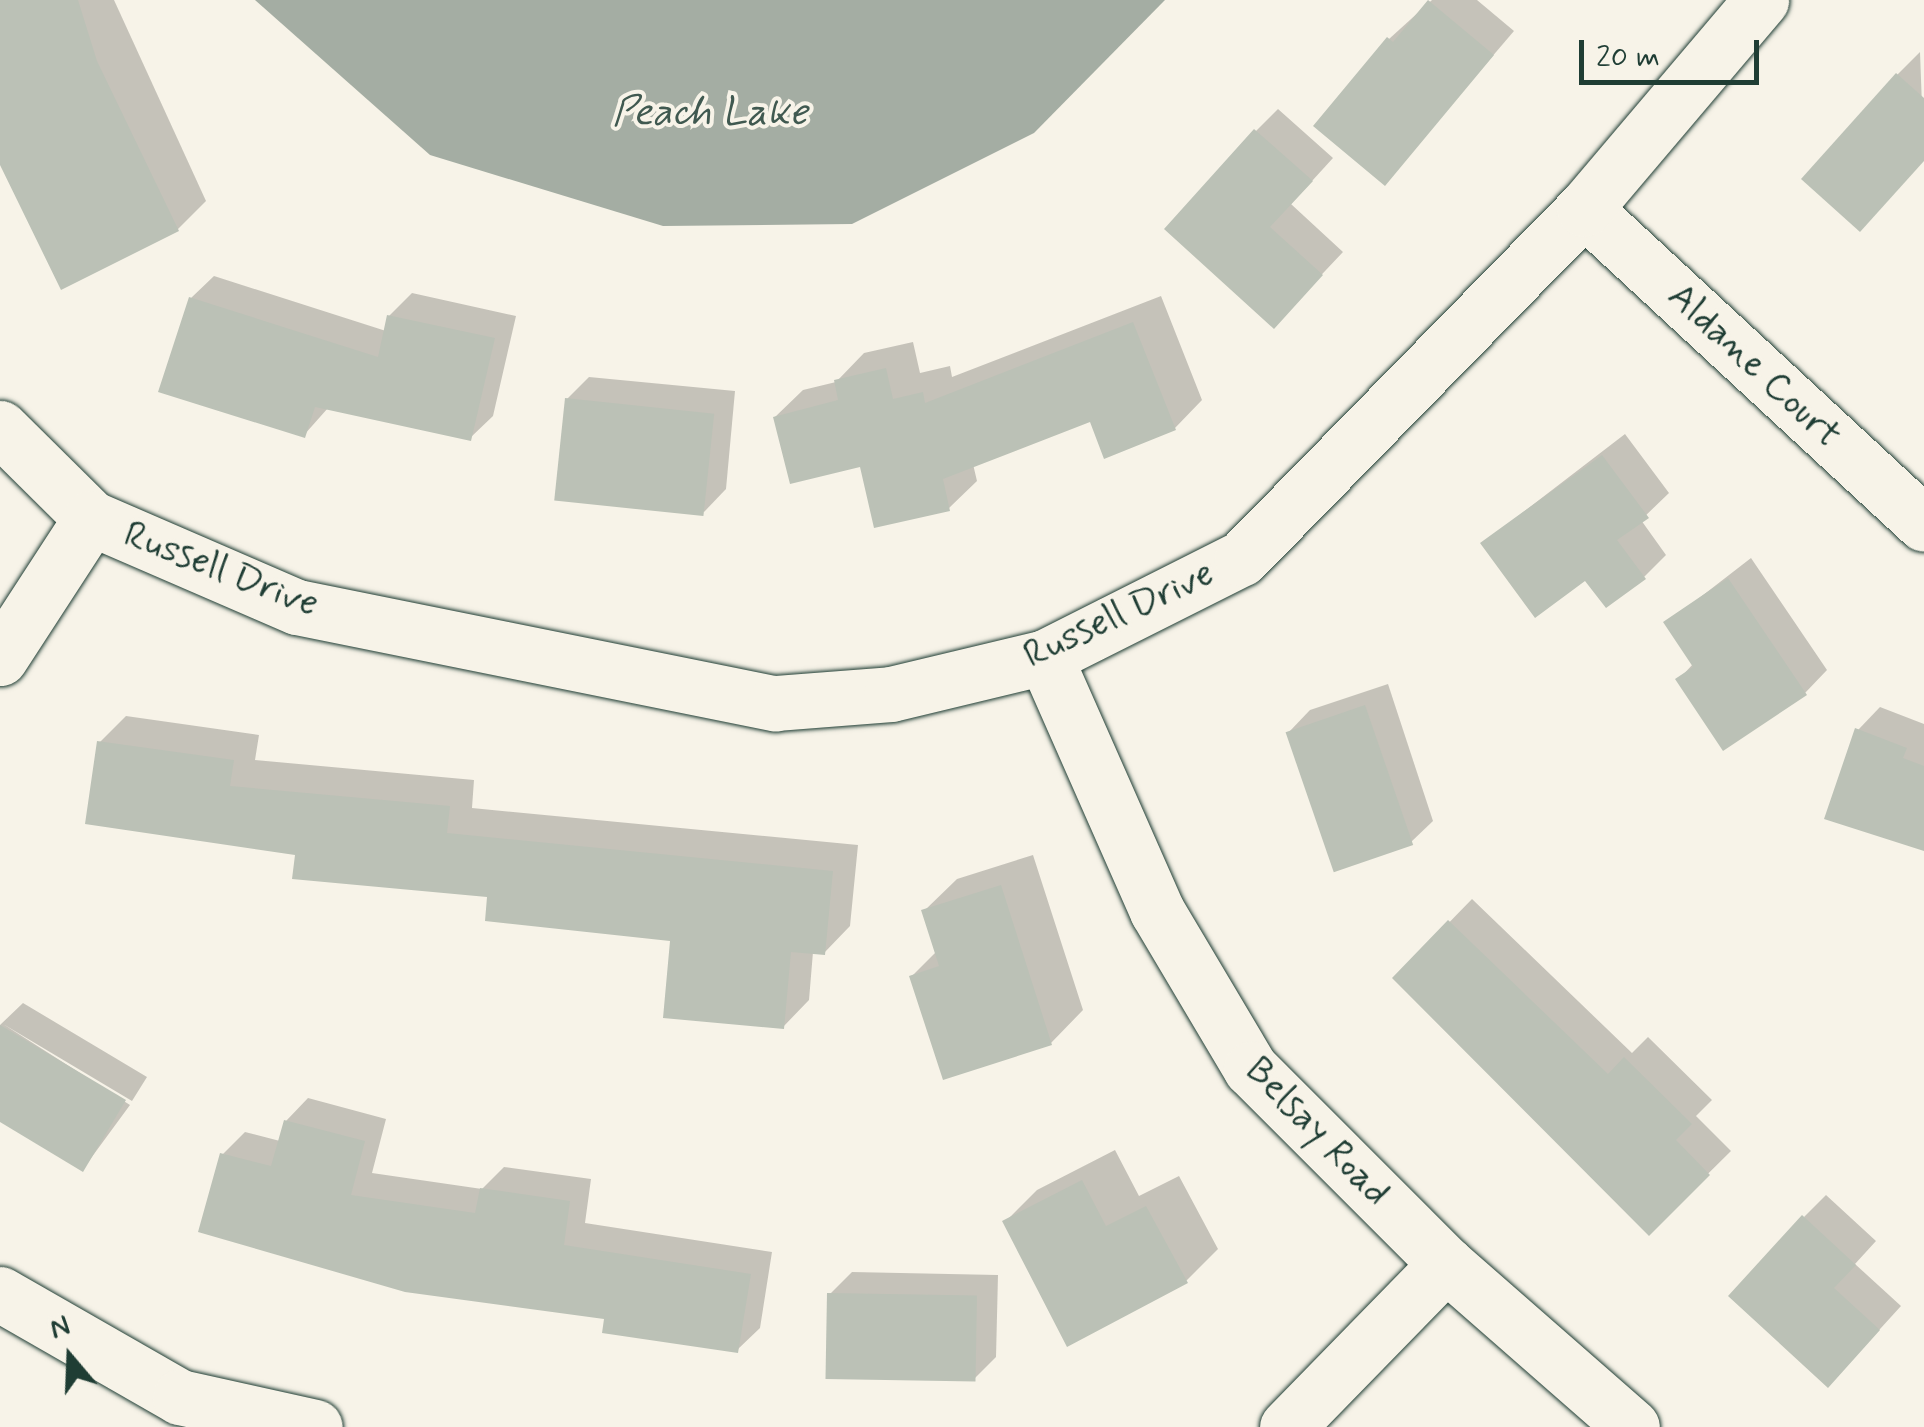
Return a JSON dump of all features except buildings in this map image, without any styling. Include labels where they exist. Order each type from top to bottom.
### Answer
[{"type":"street","name":"Russell Drive","points":[[0,428],[90,518],[297,606],[775,703],[892,694],[1045,657],[1242,558],[1584,208],[1760,0]]},
{"type":"street","name":"Aldane Court","points":[[1584,208],[1924,524]]},
{"type":"street","points":[[0,658],[90,518]]},
{"type":"street","name":"Belsay Road","points":[[1045,657],[1157,911],[1251,1068],[1446,1264],[1632,1427]]},
{"type":"street","points":[[1287,1427],[1446,1264]]},
{"type":"street","points":[[0,1294],[180,1397],[315,1427]]},
{"type":"water","name":"Peach Lake","points":[[255,0],[1165,0],[1034,133],[852,224],[663,226],[430,155]]}]
